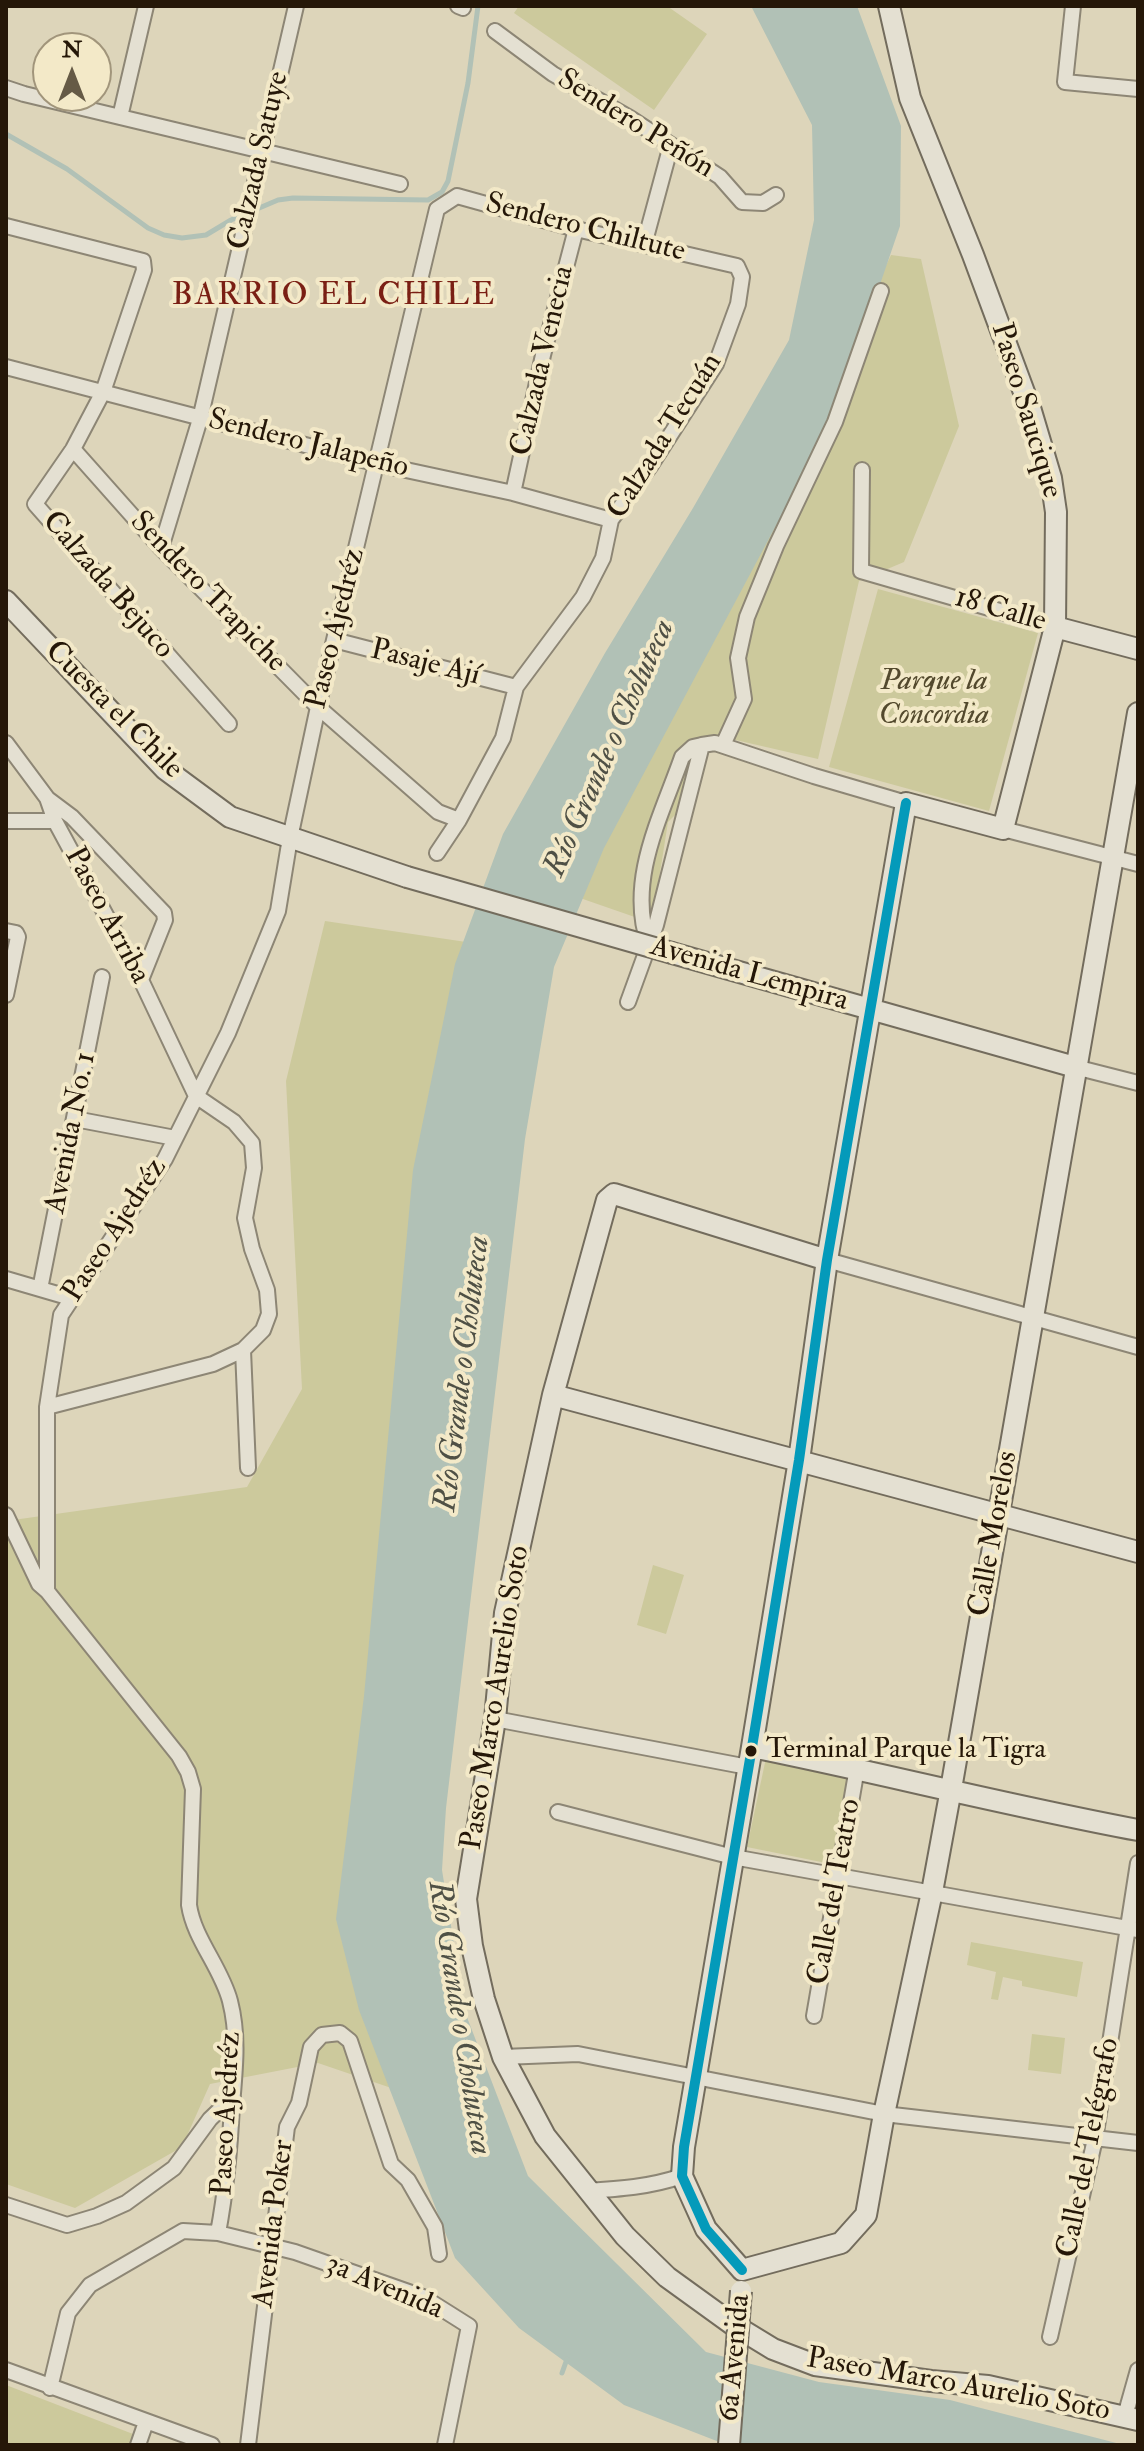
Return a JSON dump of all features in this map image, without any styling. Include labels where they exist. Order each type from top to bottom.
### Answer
[{"type":"street","points":[[120,117],[146,6]]},
{"type":"street","name":"Calzada Satuye","points":[[161,548],[200,419],[296,6]]},
{"type":"street","name":"Paseo Saucique","points":[[889,6],[910,98],[1031,411],[1051,478],[1056,512],[1055,627],[1003,829]]},
{"type":"street","points":[[1073,6],[1065,82],[1138,89]]},
{"type":"street","name":"Sendero Peñón","points":[[495,31],[553,74],[720,177],[742,202],[763,203],[776,195]]},
{"type":"street","points":[[6,88],[400,184]]},
{"type":"street","points":[[644,245],[671,145]]},
{"type":"street","name":"Sendero Chiltute","points":[[437,209],[457,196],[576,229],[737,266]]},
{"type":"street","name":"Paseo Ajedréz","points":[[218,2233],[227,2186],[237,2040],[222,1978],[191,1919],[193,1789],[188,1772],[47,1591],[47,1407],[61,1315],[165,1159],[228,1033],[278,911],[318,707],[437,209]]},
{"type":"street","name":"Calzada Bejuco","points":[[6,226],[143,261],[144,270],[103,392],[73,449],[35,504],[229,724]]},
{"type":"street","name":"Calzada Venecia","points":[[513,493],[543,355],[576,229]]},
{"type":"street","name":"Calzada Tecuán","points":[[437,853],[459,820],[503,738],[516,687],[583,597],[603,558],[611,520],[651,465],[716,364],[738,304],[742,277],[737,266]]},
{"type":"street","points":[[723,745],[744,699],[738,658],[747,617],[776,546],[835,422],[881,291]]},
{"type":"street","name":"Sendero Jalapeño","points":[[6,367],[200,419],[378,464],[513,493],[611,520]]},
{"type":"street","name":"Sendero Trapiche","points":[[73,449],[161,548],[318,707],[438,812],[459,820]]},
{"type":"street","name":"18 Calle","points":[[862,470],[861,571],[1138,649]]},
{"type":"street","name":"Cuesta el Chile","points":[[6,601],[165,769],[230,817],[407,877]]},
{"type":"street","name":"Pasaje Ají","points":[[334,640],[516,687]]},
{"type":"street","name":"Calle Morelos","points":[[742,2281],[841,2243],[866,2215],[951,1789],[1138,713]]},
{"type":"street","name":"Paseo Arriba","points":[[6,743],[47,798],[55,821],[141,980],[196,1096]]},
{"type":"street","points":[[628,1002],[656,925],[702,745]]},
{"type":"street","points":[[649,945],[641,909],[643,868],[682,757],[693,747],[702,745],[723,745],[906,803],[1138,864]]},
{"type":"street","points":[[47,798],[72,817],[164,913],[165,920],[141,980]]},
{"type":"street","points":[[742,2281],[706,2229],[682,2176],[695,2076],[799,1460],[827,1260],[906,803]]},
{"type":"street","points":[[6,821],[55,821]]},
{"type":"street","name":"Avenida Lempira","points":[[407,877],[870,1010],[1138,1083]]},
{"type":"street","points":[[6,995],[12,934]]},
{"type":"street","name":"Avenida No. 1","points":[[40,1289],[102,977]]},
{"type":"street","points":[[47,1407],[213,1364],[243,1350],[263,1330],[269,1314],[267,1290],[245,1218],[254,1168],[252,1143],[234,1122],[196,1096]]},
{"type":"street","points":[[75,1119],[175,1138]]},
{"type":"street","name":"Paseo Marco Aurelio Soto","points":[[827,1260],[614,1194],[607,1200],[553,1395],[505,1613],[495,1719],[466,1899],[472,1946],[484,1999],[503,2057],[545,2136],[586,2191],[625,2236],[667,2277],[732,2324],[773,2349],[815,2365],[988,2386],[1131,2418]]},
{"type":"street","points":[[827,1260],[1138,1347]]},
{"type":"street","points":[[6,1279],[71,1298]]},
{"type":"street","points":[[243,1350],[248,1468]]},
{"type":"street","points":[[553,1395],[1138,1552]]},
{"type":"street","points":[[6,1515],[39,1584],[47,1591]]},
{"type":"street","points":[[495,1719],[750,1757],[857,1768],[1034,1811],[1138,1830]]},
{"type":"street","name":"Calle del Teatro","points":[[814,2016],[857,1768]]},
{"type":"street","points":[[558,1812],[733,1857],[1133,1929]]},
{"type":"street","name":"Calle del Telégrafo","points":[[1050,2337],[1095,2139],[1133,1929],[1138,1863]]},
{"type":"street","name":"Avenida Poker","points":[[248,2445],[287,2127],[299,2103],[311,2047],[322,2035],[340,2033],[350,2041],[391,2164],[408,2180],[435,2227],[439,2254]]},
{"type":"street","points":[[503,2057],[578,2054],[884,2114],[1138,2143]]},
{"type":"street","points":[[6,2205],[67,2225],[126,2203],[174,2168],[210,2119],[233,2097]]},
{"type":"street","points":[[586,2191],[628,2189],[682,2176]]},
{"type":"street","name":"3a Avenida","points":[[50,2388],[68,2313],[90,2285],[183,2231],[218,2233],[295,2252],[423,2297],[469,2326],[445,2445]]},
{"type":"street","name":"6a Avenida","points":[[729,2445],[742,2281]]},
{"type":"street","points":[[6,2370],[212,2445]]},
{"type":"street","points":[[1131,2418],[1138,2370]]},
{"type":"street","points":[[138,2445],[146,2422]]},
{"type":"green space","points":[[519,6],[667,6],[707,34],[654,110],[514,13]]},
{"type":"green space","points":[[891,255],[921,259],[959,426],[904,562],[859,581],[818,759],[727,738],[705,756],[690,800],[668,822],[652,923],[557,890],[769,508]]},
{"type":"green space","name":"Parque la Concordia","points":[[878,589],[1038,633],[989,811],[829,767]]},
{"type":"green space","points":[[325,921],[493,946],[431,1522],[447,2107],[318,2063],[210,2084],[182,2147],[75,2208],[6,2184],[6,1521],[247,1487],[302,1389],[286,1081]]},
{"type":"green space","points":[[653,1565],[684,1575],[666,1634],[637,1625]]},
{"type":"green space","points":[[766,1758],[850,1775],[831,1864],[747,1847]]},
{"type":"green space","points":[[971,1942],[1083,1962],[1077,1997],[1022,1986],[1022,1981],[1003,1977],[998,2000],[991,1999],[996,1972],[967,1965]]},
{"type":"green space","points":[[1032,2034],[1065,2038],[1061,2074],[1028,2070]]},
{"type":"green space","points":[[6,2385],[133,2434],[129,2445],[6,2445]]},
{"type":"water","name":"Río Grande o Choluteca","points":[[751,6],[857,6],[901,126],[900,226],[836,413],[604,848],[554,967],[525,1139],[446,1808],[442,1870],[465,2012],[528,2176],[706,2352],[819,2382],[950,2400],[1124,2445],[727,2445],[624,2405],[519,2328],[455,2258],[359,2010],[336,1919],[364,1696],[413,1170],[455,964],[503,834],[605,653],[789,340],[814,220],[812,125]]},
{"type":"waterway","points":[[6,134],[67,169],[148,228],[182,238],[206,235],[231,220],[278,200],[428,200],[442,192],[448,181],[468,83],[478,6]]},
{"type":"waterway","points":[[562,2373],[567,2359]]},
{"type":"transit line","points":[[742,2270],[706,2229],[682,2176],[684,2147],[799,1460],[827,1260],[906,803]]},
{"type":"place","name":"Terminal Parque la Tigra","points":[[751,1751]]},
{"type":"district","name":"BARRIO EL CHILE","points":[[334,297]]}]
